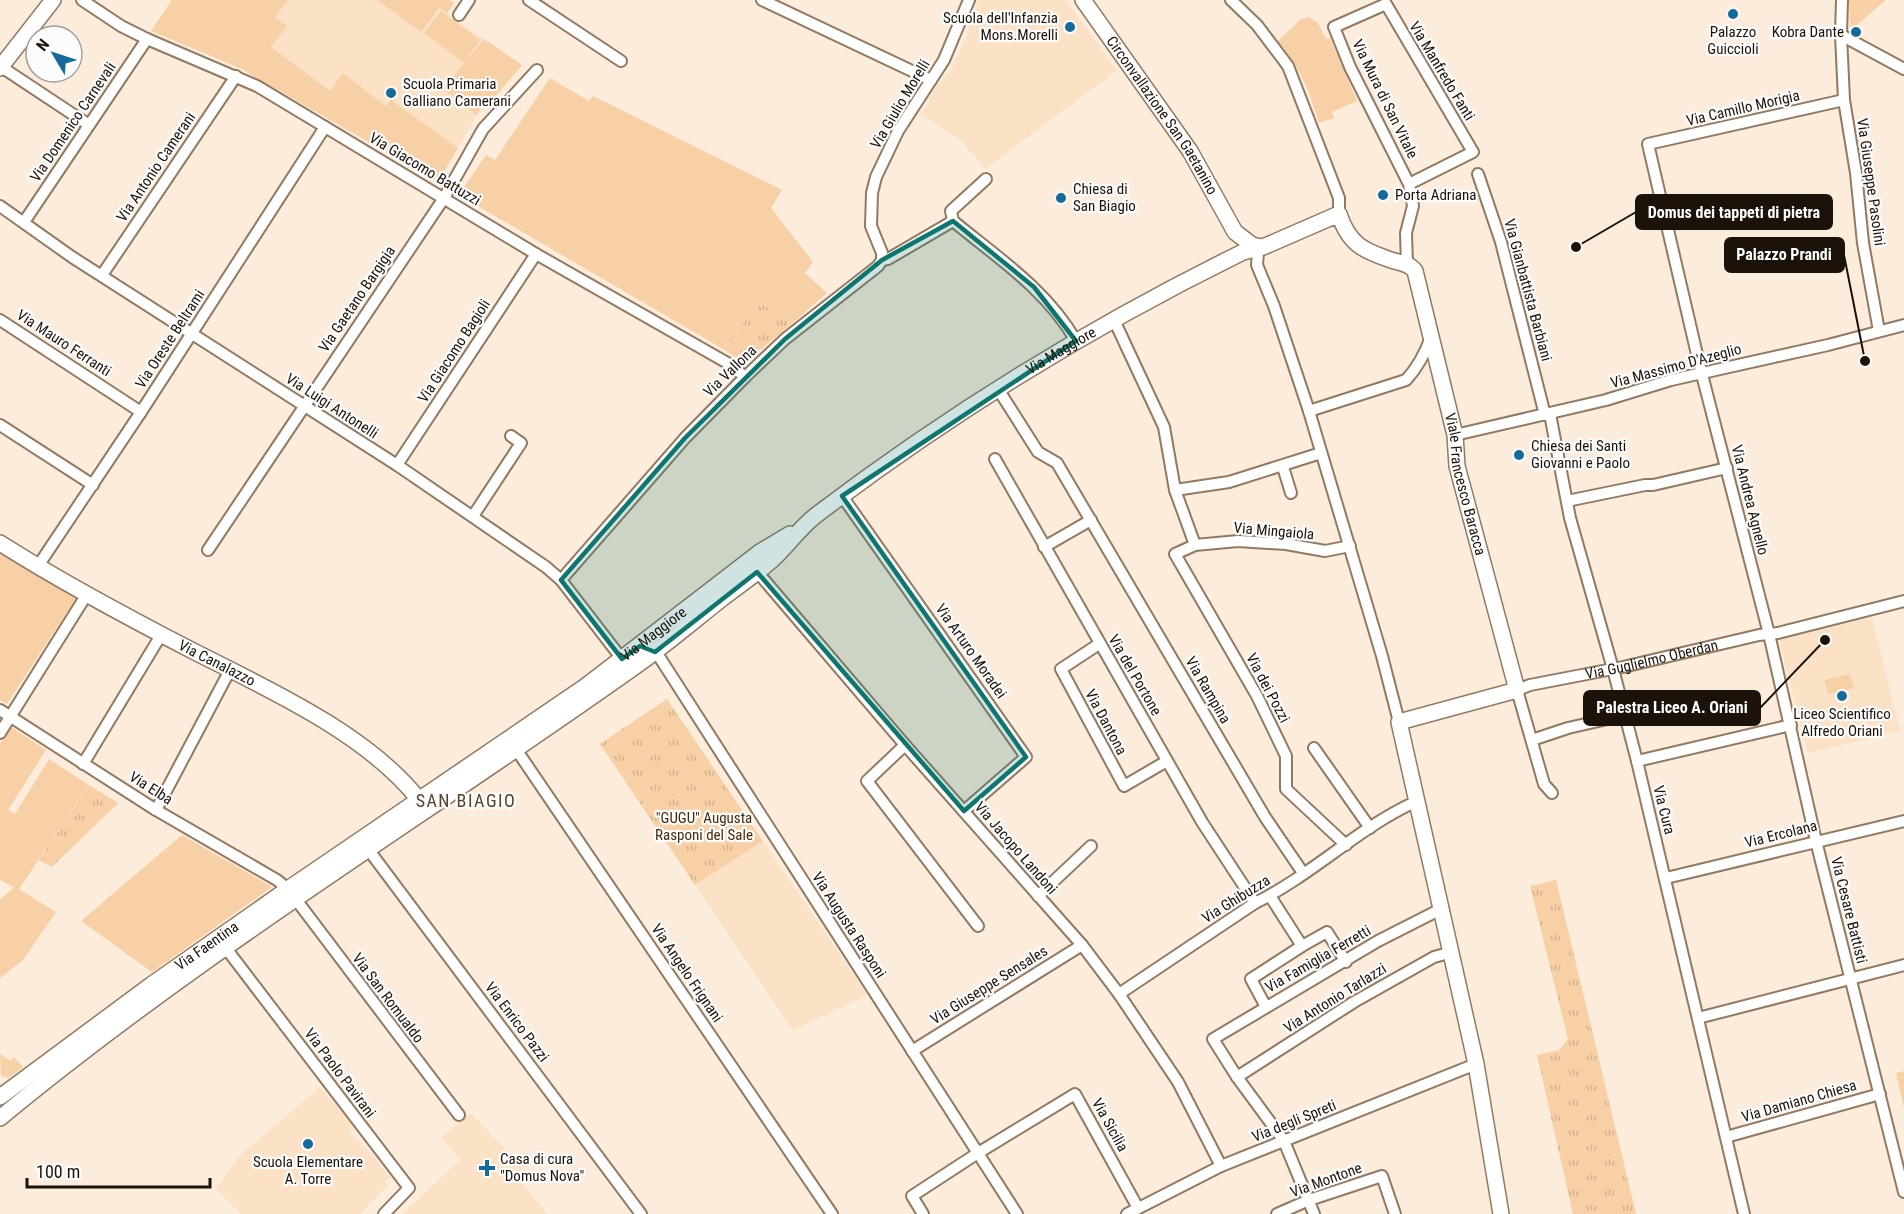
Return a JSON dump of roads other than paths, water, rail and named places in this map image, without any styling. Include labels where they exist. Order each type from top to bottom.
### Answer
[{"type":"street","points":[[53,0],[0,67],[89,125]]},
{"type":"street","name":"Via Giacomo Battuzzi","points":[[82,0],[121,26],[147,39],[256,86],[536,254],[731,365],[745,377]]},
{"type":"street","points":[[459,15],[469,0]]},
{"type":"street","points":[[529,0],[621,62]]},
{"type":"street","points":[[762,0],[931,80]]},
{"type":"street","name":"Circonvallazione San Gaetanino","points":[[1083,0],[1190,151],[1235,232]]},
{"type":"street","points":[[1232,0],[1257,25],[1288,66],[1339,198],[1339,214],[1344,229],[1353,242],[1368,252],[1407,264],[1406,233],[1413,206],[1409,184]]},
{"type":"street","name":"Via Giuseppe Pasolini","points":[[1842,0],[1844,100],[1856,173],[1863,243],[1879,331]]},
{"type":"street","name":"Via Giulio Morelli","points":[[882,261],[882,253],[871,226],[872,194],[876,177],[898,131],[944,60],[965,2]]},
{"type":"street","name":"Via Manfredo Fanti","points":[[1334,27],[1386,4],[1473,152],[1409,184]]},
{"type":"street","name":"Via Mura di San Vitale","points":[[1334,27],[1355,77],[1409,184]]},
{"type":"street","points":[[1841,35],[1904,69]]},
{"type":"street","name":"Via Domenico Carnevali","points":[[24,222],[147,39]]},
{"type":"street","name":"Via Gaetano Bargigia","points":[[207,550],[444,198],[483,129],[537,70]]},
{"type":"street","name":"Via Antonio Camerani","points":[[102,275],[236,76]]},
{"type":"street","name":"Via Camillo Morigia","points":[[1648,144],[1844,100]]},
{"type":"street","name":"Via Oreste Beltrami","points":[[38,566],[141,412],[325,127]]},
{"type":"street","name":"Via Andrea Agnello","points":[[1648,144],[1702,373],[1769,634]]},
{"type":"street","name":"Via Gianbattista Barbiani","points":[[1478,174],[1501,242],[1547,414]]},
{"type":"street","points":[[986,179],[951,211],[953,222],[1034,287],[1062,318],[1076,341]]},
{"type":"street","name":"Via Luigi Antonelli","points":[[0,206],[102,275],[397,465],[546,567],[561,580],[622,659]]},
{"type":"street","name":"Via Maggiore","points":[[422,805],[510,746],[580,705],[656,651],[755,565],[842,496],[998,389],[1076,341],[1224,261],[1339,214]]},
{"type":"street","name":"Via Vallona","points":[[561,580],[685,438],[785,339],[882,261],[888,260],[953,222]]},
{"type":"street","points":[[1224,261],[1231,254],[1235,232],[1251,245],[1263,247]]},
{"type":"street","points":[[1263,247],[1258,252],[1257,265],[1274,306],[1309,411],[1350,546],[1399,722],[1415,802],[1452,952],[1476,1064],[1501,1214]]},
{"type":"street","name":"Via Giacomo Bagioli","points":[[397,465],[536,254]]},
{"type":"street","points":[[1224,261],[1241,258],[1257,265]]},
{"type":"street","name":"Viale Francesco Baracca","points":[[1407,264],[1415,271],[1432,335],[1455,435],[1457,466],[1517,690],[1544,784],[1552,794]]},
{"type":"street","name":"Via Mauro Ferranti","points":[[0,320],[141,412]]},
{"type":"street","points":[[1114,320],[1164,427],[1175,490],[1195,544]]},
{"type":"street","name":"Via Massimo D'Azeglio","points":[[1455,435],[1904,325]]},
{"type":"street","points":[[1309,411],[1406,380],[1425,354],[1432,335]]},
{"type":"street","name":"Via Rampina","points":[[998,389],[1038,452],[1057,464],[1265,817],[1303,873]]},
{"type":"street","name":"Via Cura","points":[[1547,414],[1570,518],[1613,669],[1666,878],[1744,1214]]},
{"type":"street","points":[[0,425],[93,485]]},
{"type":"street","points":[[473,516],[521,443],[511,436]]},
{"type":"street","points":[[1175,490],[1229,482],[1283,467],[1321,453]]},
{"type":"street","name":"Via del Portone","points":[[995,459],[1202,822],[1255,903]]},
{"type":"street","points":[[1283,467],[1291,493]]},
{"type":"street","points":[[1567,501],[1727,468]]},
{"type":"street","name":"Via Arturo Moradei","points":[[842,496],[1026,757],[964,811]]},
{"type":"street","points":[[1044,547],[1091,520]]},
{"type":"street","name":"Via Mingaiola","points":[[1195,544],[1238,541],[1286,544],[1325,551],[1350,546]]},
{"type":"street","name":"Via Canalazzo","points":[[0,543],[161,635],[299,706],[354,742],[392,771],[407,785],[422,805]]},
{"type":"street","name":"Via dei Pozzi","points":[[1195,544],[1175,554],[1257,696],[1286,756],[1286,789],[1346,845]]},
{"type":"street","name":"Via Maggiore","points":[[422,805],[472,773],[481,774],[510,746],[622,659],[755,565]]},
{"type":"street","name":"Via Jacopo Landoni","points":[[755,565],[904,745],[1082,945],[1119,994],[1178,1082],[1221,1166]]},
{"type":"street","points":[[0,733],[87,594]]},
{"type":"street","name":"Via Guglielmo Oberdan","points":[[1399,722],[1530,685],[1769,634],[1904,600]]},
{"type":"street","name":"Via Cesare Battisti","points":[[1769,634],[1816,841],[1904,1192]]},
{"type":"street","points":[[83,764],[161,635]]},
{"type":"street","name":"Via Dantona","points":[[1099,644],[1061,669],[1124,786],[1167,761]]},
{"type":"street","points":[[640,646],[656,651]]},
{"type":"street","name":"Via Augusta Rasponi","points":[[656,651],[1017,1214]]},
{"type":"street","points":[[580,705],[582,697],[588,691],[621,668],[624,662],[622,659]]},
{"type":"street","points":[[156,810],[230,670]]},
{"type":"street","name":"Via Elba","points":[[0,710],[156,810],[277,880],[291,894]]},
{"type":"street","points":[[1532,740],[1568,728],[1625,715]]},
{"type":"street","points":[[1636,761],[1791,725]]},
{"type":"street","points":[[904,745],[867,781],[978,926]]},
{"type":"street","name":"Via Angelo Frignani","points":[[510,746],[832,1214]]},
{"type":"street","points":[[1314,747],[1370,828]]},
{"type":"street","name":"Via Ghibuzza","points":[[1119,994],[1255,903],[1270,896],[1390,814],[1415,802]]},
{"type":"street","points":[[0,1118],[102,1036],[225,947],[291,894],[368,849],[422,805]]},
{"type":"street","name":"Via Faentina","points":[[1,1097],[152,985],[422,805]]},
{"type":"street","name":"Via Ercolana","points":[[1666,878],[1904,821]]},
{"type":"street","points":[[1038,896],[1091,846]]},
{"type":"street","name":"Via Enrico Pazzi","points":[[368,849],[641,1214]]},
{"type":"street","name":"Via San Romualdo","points":[[291,894],[459,1115]]},
{"type":"street","points":[[1270,896],[1302,946]]},
{"type":"street","name":"Via Famiglia Ferretti","points":[[1238,1077],[1213,1039],[1378,941],[1441,909]]},
{"type":"street","points":[[1266,1007],[1251,979],[1302,946],[1328,932],[1346,962]]},
{"type":"street","name":"Via Giuseppe Sensales","points":[[912,1051],[1082,945]]},
{"type":"street","name":"Via Paolo Pavirani","points":[[225,947],[409,1188],[384,1214]]},
{"type":"street","name":"Via Antonio Tarlazzi","points":[[1238,1077],[1364,997],[1434,957],[1452,952]]},
{"type":"street","points":[[1698,1018],[1904,965]]},
{"type":"street","name":"Via degli Spreti","points":[[1127,1214],[1221,1166],[1476,1064]]},
{"type":"street","points":[[1238,1077],[1284,1141],[1314,1214]]},
{"type":"street","name":"Via Sicilia","points":[[978,1153],[1075,1094],[1138,1208]]},
{"type":"street","name":"Via Damiano Chiesa","points":[[1726,1137],[1880,1094]]},
{"type":"street","points":[[923,1214],[912,1196],[978,1153]]},
{"type":"street","name":"Via Montone","points":[[1277,1214],[1309,1200],[1382,1176],[1395,1214]]},
{"type":"place","name":"Palazzo Guiccioli","points":[[1733,14]]},
{"type":"place","name":"Scuola dell'Infanzia Mons.Morelli","points":[[1070,27]]},
{"type":"place","name":"Kobra Dante","points":[[1856,32]]},
{"type":"place","name":"Scuola Primaria Galliano Camerani","points":[[391,93]]},
{"type":"place","name":"Porta Adriana","points":[[1383,195]]},
{"type":"place","name":"Chiesa di San Biagio","points":[[1061,198]]},
{"type":"place","name":"Domus dei tappeti di pietra","points":[[1576,247]]},
{"type":"place","name":"Palazzo Prandi","points":[[1865,361]]},
{"type":"place","name":"Chiesa dei Santi Giovanni e Paolo","points":[[1519,455]]},
{"type":"place","name":"Palestra Liceo A. Oriani","points":[[1825,640]]},
{"type":"place","name":"Liceo Scientifico Alfredo Oriani","points":[[1842,696]]},
{"type":"place","name":"Scuola Elementare A. Torre","points":[[308,1144]]},
{"type":"place","name":"Casa di cura \"Domus Nova\"","points":[[487,1168]]},
{"type":"district","name":"SAN BIAGIO","points":[[466,800]]},
{"type":"park label","name":"\"GUGU\" Augusta Rasponi del Sale","points":[[704,826]]}]
